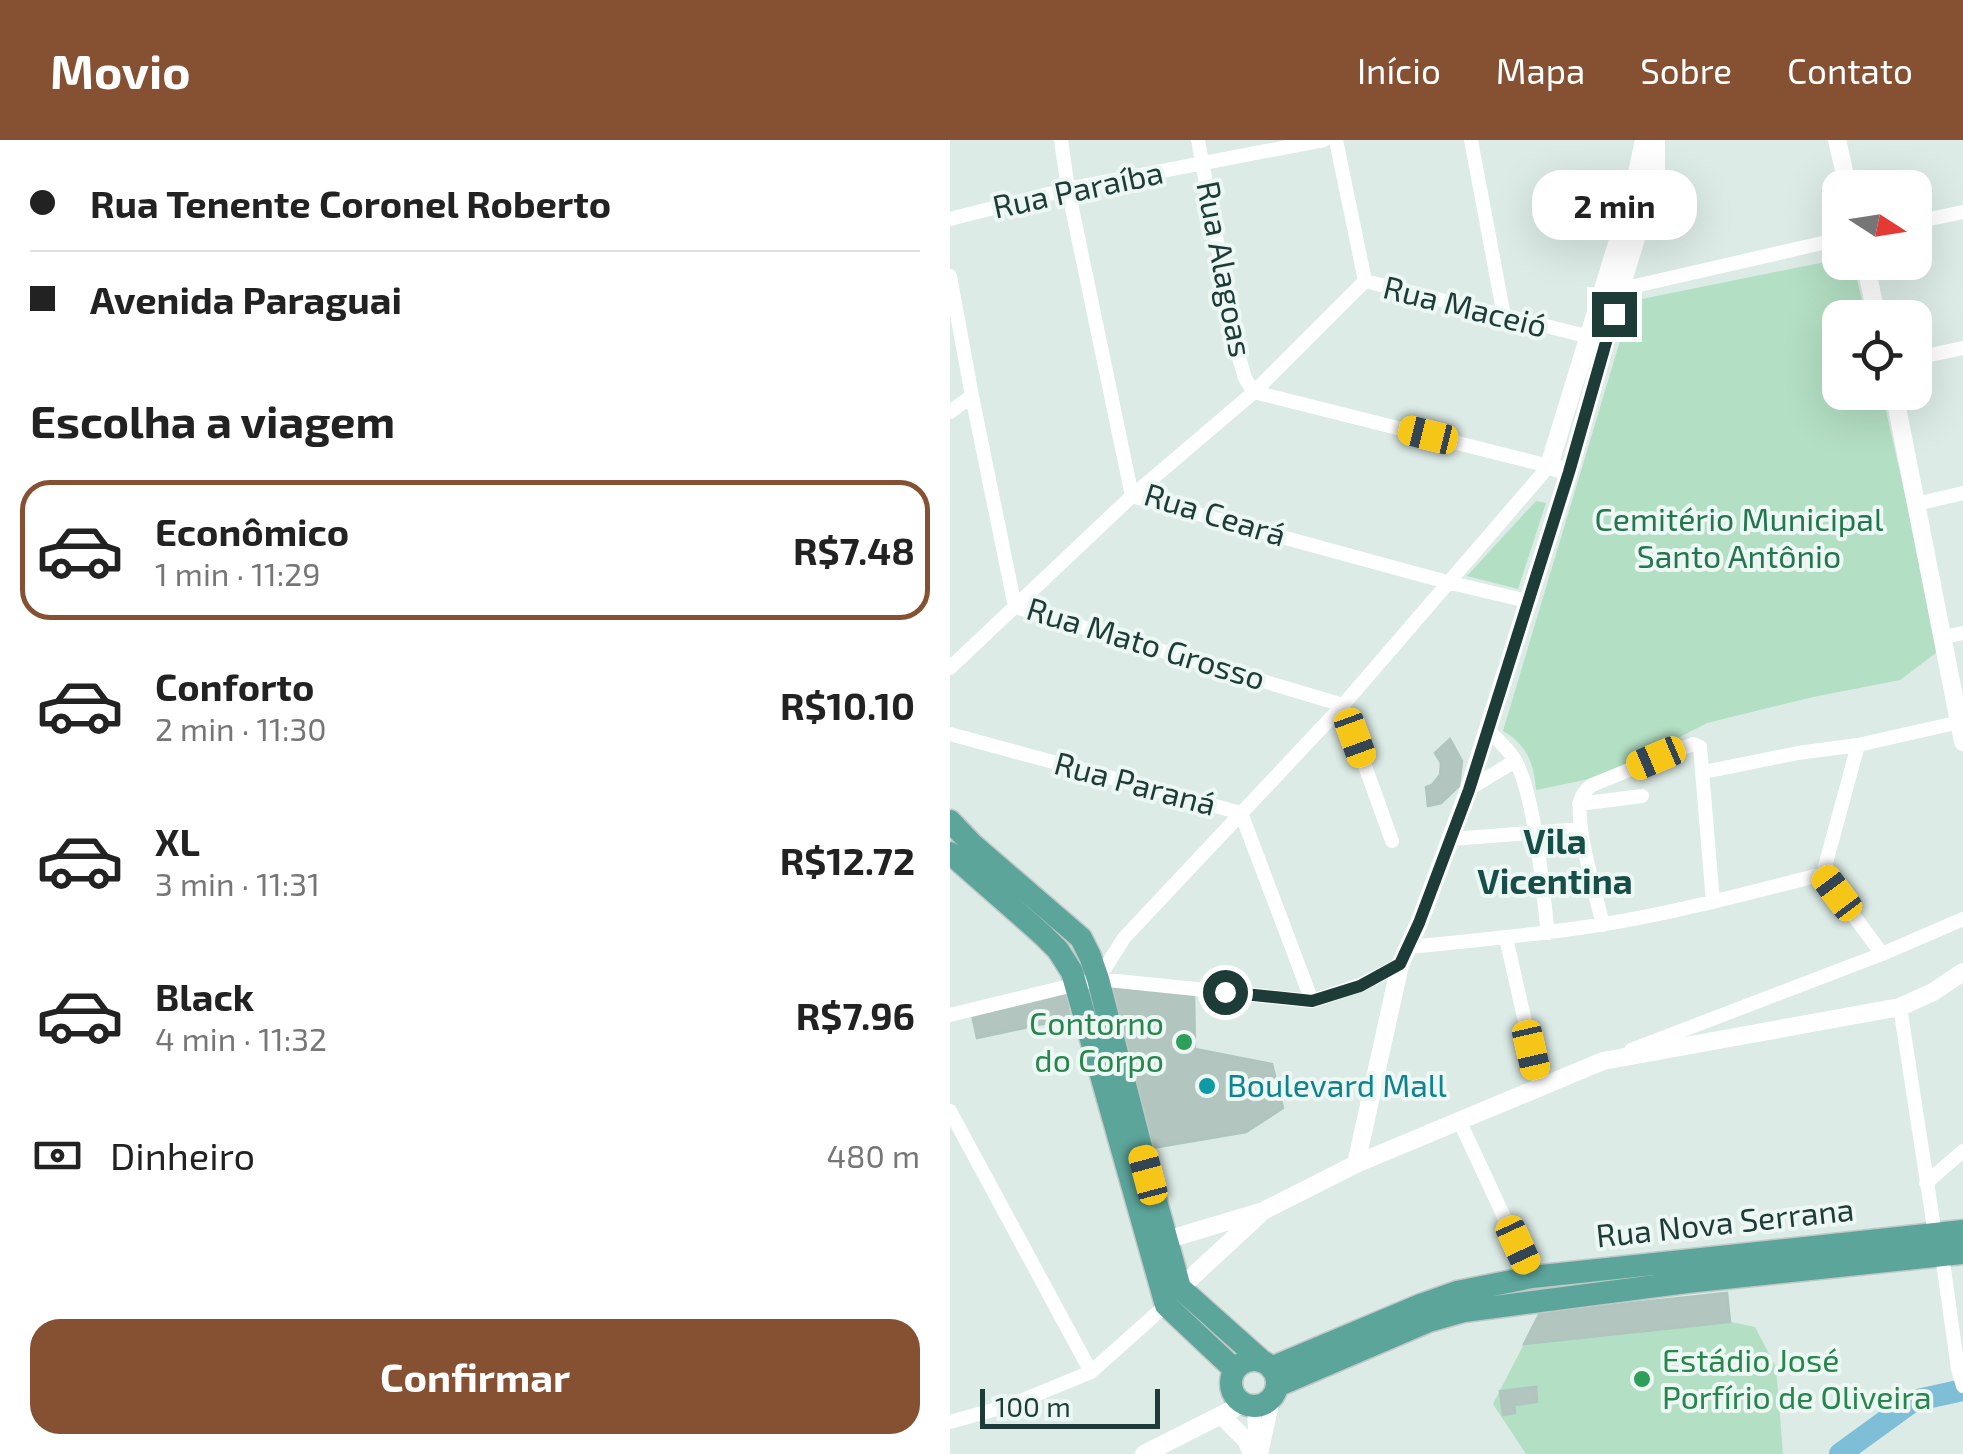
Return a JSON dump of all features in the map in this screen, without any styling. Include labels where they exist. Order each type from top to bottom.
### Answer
[{"type":"main road","points":[[950,821],[1081,938],[1090,956],[1087,982],[1173,1297],[1235,1370]]},
{"type":"main road","points":[[950,854],[1058,950],[1072,972],[1087,982],[1166,1240],[1173,1297],[1258,1391]]},
{"type":"main road","name":"Rua Nova Serrana","points":[[1258,1391],[1429,1321],[1464,1311],[1947,1247],[1963,1231]]},
{"type":"main road","name":"Rua Nova Serrana","points":[[1258,1391],[1458,1292],[1532,1276],[1947,1247]]},
{"type":"main road","points":[[1257,1360],[1258,1391],[1235,1396],[1231,1386],[1235,1370],[1244,1362],[1257,1360]]},
{"type":"street","name":"Rua Ceará","points":[[1061,140],[1132,496],[1527,601]]},
{"type":"street","name":"Rua Alagoas","points":[[1198,140],[1238,354],[1254,392],[1548,466]]},
{"type":"street","name":"Rua Paraíba","points":[[950,219],[1068,189],[1324,140]]},
{"type":"street","name":"Rua Maceió","points":[[1336,140],[1365,281],[1598,340]]},
{"type":"street","points":[[1471,140],[1504,316]]},
{"type":"street","points":[[1614,285],[1644,140]]},
{"type":"street","points":[[1356,1164],[1405,956],[1469,790],[1569,472],[1614,285],[1656,174],[1656,140]]},
{"type":"street","points":[[1837,140],[1844,170]]},
{"type":"street","points":[[1932,218],[1963,212]]},
{"type":"street","points":[[1614,285],[1635,286],[1822,243]]},
{"type":"street","name":"Rua Mato Grosso","points":[[950,276],[1015,607],[1343,704]]},
{"type":"street","points":[[950,668],[1132,496],[1254,392],[1365,281]]},
{"type":"street","points":[[1087,982],[1343,704],[1548,466],[1598,340]]},
{"type":"street","points":[[1932,354],[1963,348]]},
{"type":"street","points":[[950,412],[972,396]]},
{"type":"street","points":[[1898,410],[1963,742]]},
{"type":"street","points":[[1548,466],[1569,472]]},
{"type":"street","points":[[1916,504],[1963,494]]},
{"type":"street","points":[[1943,637],[1963,632]]},
{"type":"street","points":[[1343,704],[1392,841]]},
{"type":"street","points":[[1704,772],[1858,745],[1960,722]]},
{"type":"street","points":[[1488,730],[1515,761],[1526,792],[1548,932]]},
{"type":"street","name":"Rua Paraná","points":[[950,734],[1242,813],[1312,1001]]},
{"type":"street","points":[[1603,924],[1581,830],[1580,804],[1586,791],[1592,785],[1688,745],[1700,747],[1704,772],[1713,902]]},
{"type":"street","points":[[1823,874],[1858,745]]},
{"type":"street","points":[[1469,790],[1515,761]]},
{"type":"street","points":[[1580,804],[1642,796]]},
{"type":"street","points":[[1452,839],[1581,830]]},
{"type":"street","points":[[950,1016],[1087,982],[1312,1001],[1360,986],[1405,956],[1603,924],[1823,874]]},
{"type":"street","points":[[1823,874],[1882,954]]},
{"type":"street","points":[[1166,1240],[1264,1211],[1356,1164],[1459,1120],[1963,919]]},
{"type":"street","points":[[1090,956],[1124,938]]},
{"type":"street","points":[[1506,938],[1540,1087]]},
{"type":"street","points":[[1602,1061],[1900,1008],[1963,972]]},
{"type":"street","points":[[1900,1008],[1926,1183],[1947,1247],[1958,1369],[1963,1386]]},
{"type":"street","points":[[950,1111],[1091,1372]]},
{"type":"street","points":[[1459,1120],[1532,1276]]},
{"type":"street","points":[[1926,1183],[1963,1152]]},
{"type":"street","points":[[950,1422],[1011,1405],[1091,1372],[1264,1211]]},
{"type":"street","points":[[1144,1454],[1258,1391]]},
{"type":"street","points":[[1256,1454],[1246,1440],[1258,1391]]},
{"type":"street","points":[[1256,1454],[1258,1391]]},
{"type":"street","points":[[1256,1454],[1258,1391]]},
{"type":"green space","name":"Cemitério Municipal Santo Antônio","points":[[1822,263],[1822,280],[1857,280],[1862,300],[1822,300],[1822,410],[1886,410],[1940,650],[1900,680],[1707,723],[1604,776],[1536,790],[1528,756],[1503,731],[1632,301]]},
{"type":"green space","points":[[1536,501],[1546,503],[1518,589],[1467,576]]},
{"type":"green space","name":"Estádio José Porfírio de Oliveira","points":[[1727,1293],[1731,1322],[1755,1327],[1776,1367],[1783,1454],[1526,1454],[1493,1404],[1540,1313]]},
{"type":"building","points":[[1450,739],[1462,761],[1459,786],[1441,803],[1428,806],[1426,787],[1440,775],[1441,763],[1435,753]]},
{"type":"building","name":"Boulevard Mall","points":[[1110,988],[1194,995],[1195,1049],[1272,1064],[1283,1108],[1246,1132],[1152,1148]]},
{"type":"building","points":[[1064,990],[1070,1018],[977,1038],[971,1010]]},
{"type":"building","points":[[1727,1293],[1730,1322],[1524,1344],[1540,1313]]},
{"type":"building","points":[[1536,1387],[1537,1402],[1514,1405],[1515,1413],[1503,1415],[1500,1391]]},
{"type":"waterway","points":[[1840,1454],[1913,1401],[1963,1390]]},
{"type":"place","name":"Contorno do Corpo","points":[[1184,1042]]},
{"type":"place","name":"Boulevard Mall","points":[[1207,1086]]},
{"type":"place","name":"Estádio José Porfírio de Oliveira","points":[[1642,1379]]},
{"type":"district","name":"Vila Vicentina","points":[[1555,862]]},
{"type":"route","points":[[1225,992],[1312,1001],[1360,986],[1400,964],[1469,790],[1614,314]]}]
